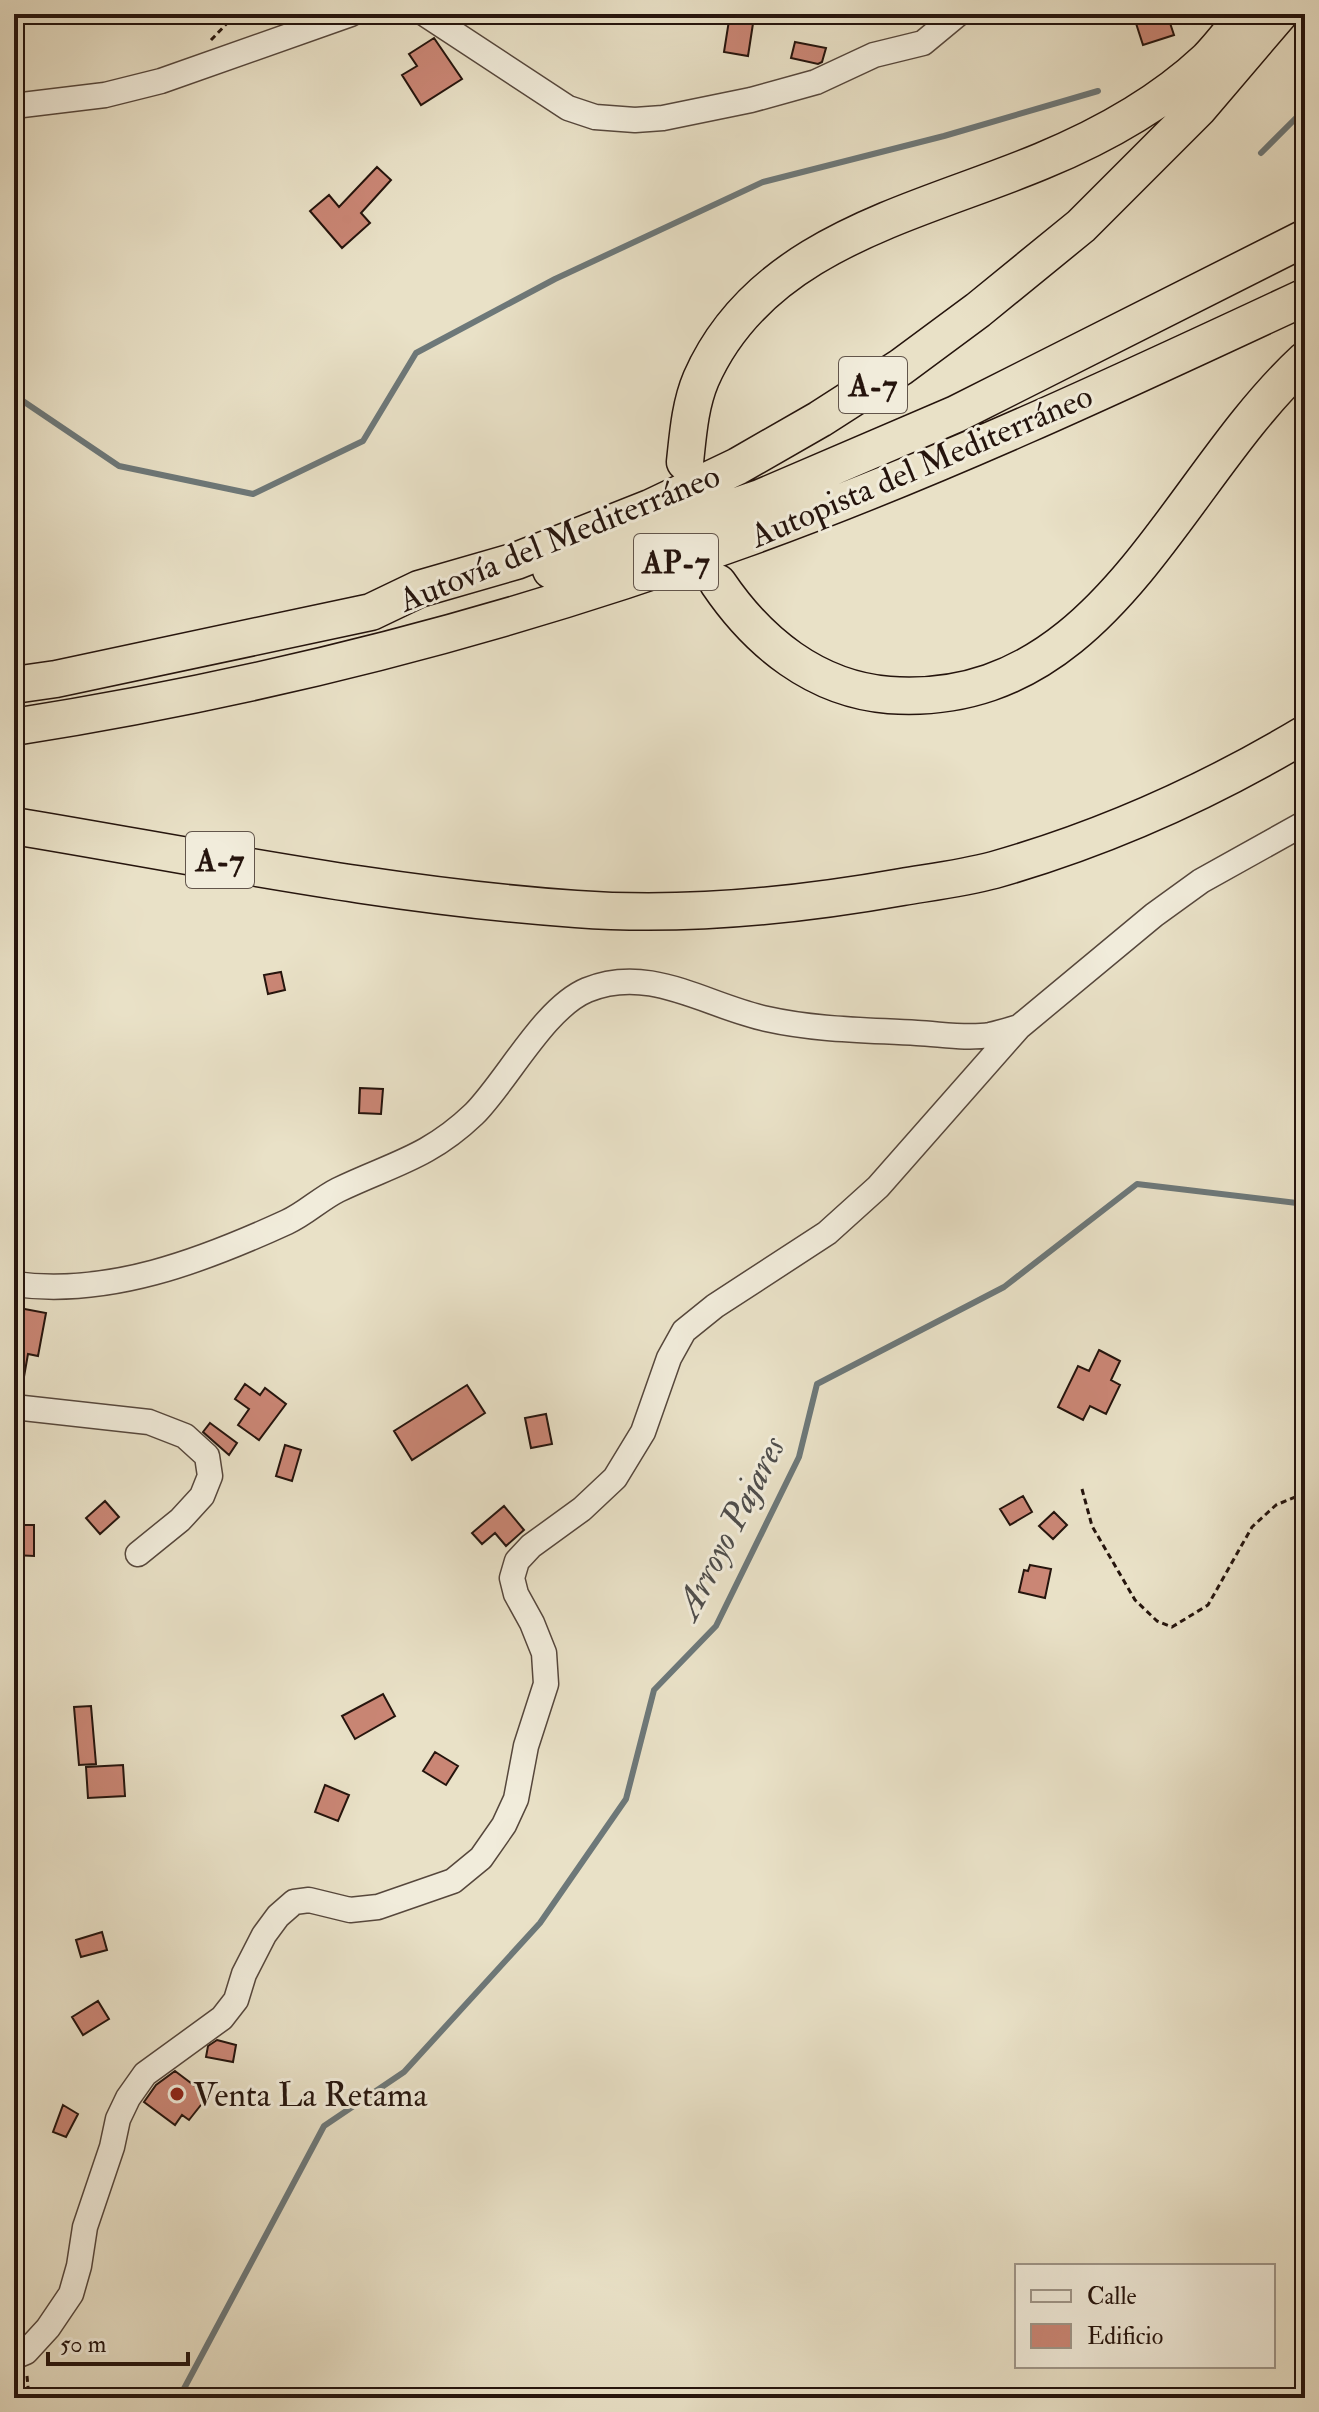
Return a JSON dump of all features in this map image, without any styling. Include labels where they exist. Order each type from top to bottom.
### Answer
[{"type":"highway","points":[[685,462],[690,419],[700,381],[727,334],[771,286],[859,231],[1044,161],[1096,135],[1178,86],[1210,57],[1246,14]]},
{"type":"highway","name":"Autovía del Mediterráneo","points":[[14,685],[56,679],[371,612],[419,589],[516,561],[650,508],[738,466],[901,367],[978,310],[1081,226],[1198,109],[1279,14]]},
{"type":"highway","name":"Autopista del Mediterráneo","points":[[371,612],[426,608],[600,555],[760,498],[956,414],[1305,238]]},
{"type":"highway","name":"Autopista del Mediterráneo","points":[[14,727],[127,709],[306,670],[523,612],[729,544],[915,472],[1305,297]]},
{"type":"highway","points":[[718,583],[735,609],[761,637],[796,664],[833,682],[878,694],[922,697],[967,690],[1006,678],[1048,654],[1088,622],[1132,576],[1229,444],[1305,360]]},
{"type":"highway","name":"A-7","points":[[14,826],[456,898],[579,910],[694,911],[816,902],[992,870],[1121,826],[1242,772],[1305,734]]},
{"type":"street","points":[[14,106],[105,95],[161,81],[351,14]]},
{"type":"street","points":[[425,14],[568,108],[595,117],[635,120],[663,118],[751,100],[816,82],[874,55],[923,43],[958,14]]},
{"type":"street","points":[[14,2357],[26,2352],[48,2328],[71,2294],[85,2227],[112,2147],[118,2119],[128,2098],[145,2074],[222,2018],[236,2000],[244,1974],[264,1935],[278,1916],[294,1902],[309,1900],[350,1910],[378,1907],[453,1881],[481,1858],[504,1825],[516,1799],[526,1746],[546,1684],[544,1653],[516,1594],[512,1578],[517,1561],[615,1478],[643,1432],[669,1358],[684,1331],[715,1306],[827,1233],[878,1187],[1019,1027],[1154,915],[1189,889],[1305,823]]},
{"type":"street","points":[[14,1284],[72,1287],[114,1283],[166,1270],[289,1221],[336,1191],[409,1161],[440,1144],[476,1112],[552,1017],[584,991],[616,981],[653,982],[765,1019],[831,1028],[987,1036],[1019,1027]]},
{"type":"street","points":[[14,1407],[149,1422],[185,1436],[207,1456],[210,1476],[202,1496],[180,1520],[138,1554]]},
{"type":"path","points":[[1082,1489],[1092,1526],[1135,1600],[1157,1621],[1172,1627],[1208,1605],[1252,1527],[1276,1505],[1305,1493]]},
{"type":"building","points":[[730,14],[754,17],[748,56],[724,52]]},
{"type":"building","points":[[1133,14],[1167,14],[1174,35],[1143,45]]},
{"type":"building","points":[[434,38],[462,79],[421,105],[402,75],[417,66],[409,54]]},
{"type":"building","points":[[795,42],[826,48],[822,62],[818,64],[791,58]]},
{"type":"building","points":[[377,167],[391,180],[361,213],[370,223],[342,248],[310,211],[329,195],[339,207]]},
{"type":"building","points":[[281,972],[285,990],[268,994],[264,975]]},
{"type":"building","points":[[360,1088],[383,1089],[381,1114],[359,1113]]},
{"type":"building","points":[[14,1307],[46,1313],[38,1356],[28,1354],[22,1388],[14,1388]]},
{"type":"building","points":[[1099,1350],[1120,1361],[1111,1380],[1120,1385],[1106,1414],[1090,1406],[1083,1420],[1058,1407],[1078,1366],[1089,1371]]},
{"type":"building","points":[[245,1384],[260,1395],[265,1388],[286,1404],[259,1440],[238,1425],[249,1409],[235,1399]]},
{"type":"building","points":[[467,1385],[485,1413],[412,1460],[394,1431]]},
{"type":"building","points":[[546,1414],[552,1444],[531,1448],[525,1418]]},
{"type":"building","points":[[210,1423],[237,1443],[229,1455],[203,1432]]},
{"type":"building","points":[[285,1445],[301,1450],[292,1481],[276,1476]]},
{"type":"building","points":[[1023,1496],[1032,1512],[1010,1525],[1000,1509]]},
{"type":"building","points":[[105,1501],[119,1517],[100,1534],[86,1518]]},
{"type":"building","points":[[504,1506],[524,1530],[506,1546],[495,1533],[482,1544],[472,1533]]},
{"type":"building","points":[[1054,1512],[1067,1525],[1053,1539],[1039,1526]]},
{"type":"building","points":[[14,1525],[34,1525],[34,1556],[14,1555]]},
{"type":"building","points":[[1030,1565],[1051,1569],[1045,1598],[1019,1592],[1024,1570],[1028,1571]]},
{"type":"building","points":[[383,1694],[395,1716],[355,1739],[342,1716]]},
{"type":"building","points":[[91,1706],[96,1764],[79,1765],[74,1707]]},
{"type":"building","points":[[435,1752],[458,1766],[446,1785],[423,1771]]},
{"type":"building","points":[[123,1765],[125,1796],[88,1798],[86,1767]]},
{"type":"building","points":[[325,1785],[349,1795],[338,1821],[315,1812]]},
{"type":"building","points":[[102,1932],[107,1950],[81,1957],[76,1940]]},
{"type":"building","points":[[98,2001],[109,2019],[83,2035],[72,2017]]},
{"type":"building","points":[[217,2040],[236,2045],[233,2062],[206,2057],[208,2046]]},
{"type":"building","name":"Venta La Retama","points":[[175,2071],[208,2096],[189,2120],[182,2115],[175,2125],[144,2102],[156,2085]]},
{"type":"building","points":[[63,2105],[78,2114],[66,2137],[53,2132]]},
{"type":"waterway","points":[[14,395],[119,466],[253,494],[363,441],[416,353],[555,279],[763,182],[944,136],[1098,91]]},
{"type":"waterway","points":[[1261,153],[1305,109]]},
{"type":"waterway","name":"Arroyo Pajares","points":[[179,2398],[324,2126],[404,2072],[540,1923],[626,1799],[654,1690],[716,1626],[799,1457],[817,1384],[1004,1287],[1137,1184],[1305,1204]]},
{"type":"place","name":"Venta La Retama","points":[[177,2094]]}]
